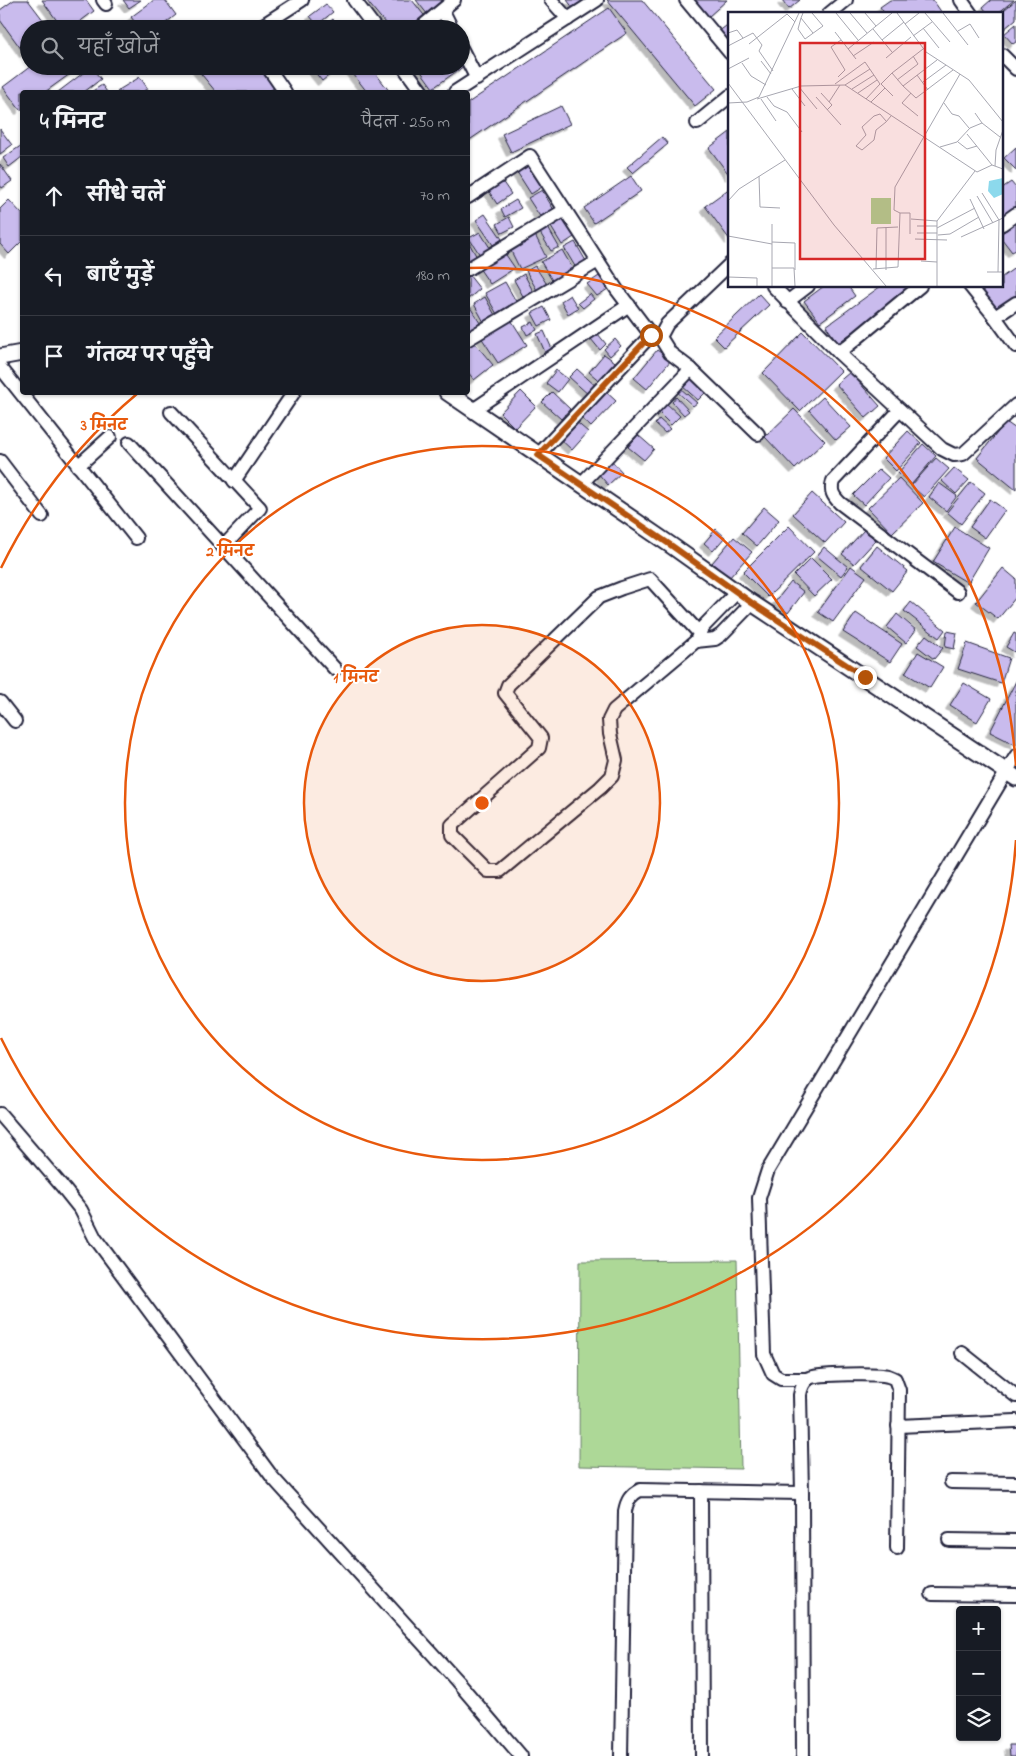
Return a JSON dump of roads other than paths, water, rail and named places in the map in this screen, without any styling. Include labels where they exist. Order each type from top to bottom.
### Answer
[{"type":"street","points":[[271,20],[302,0]]},
{"type":"street","points":[[354,0],[369,20]]},
{"type":"street","points":[[431,20],[454,0]]},
{"type":"street","points":[[551,0],[568,19]]},
{"type":"street","points":[[458,90],[597,0]]},
{"type":"street","points":[[686,0],[728,51]]},
{"type":"street","points":[[831,12],[846,0]]},
{"type":"street","points":[[961,0],[970,12]]},
{"type":"street","points":[[443,11],[448,20]]},
{"type":"street","points":[[1004,57],[1016,69]]},
{"type":"street","points":[[470,65],[477,79]]},
{"type":"street","points":[[273,75],[284,90]]},
{"type":"street","points":[[410,75],[421,90]]},
{"type":"street","points":[[696,123],[728,98]]},
{"type":"street","points":[[470,196],[530,156],[598,261],[651,335],[538,455]]},
{"type":"street","points":[[470,268],[565,210]]},
{"type":"street","points":[[1004,223],[1016,214]]},
{"type":"street","points":[[470,338],[598,261]]},
{"type":"street","points":[[728,266],[667,324],[660,337],[670,353],[691,369],[758,434]]},
{"type":"street","points":[[775,288],[839,353],[942,449],[954,456],[963,454],[1016,405]]},
{"type":"street","points":[[787,302],[805,288]]},
{"type":"street","points":[[839,353],[918,288]]},
{"type":"street","points":[[972,288],[996,317],[1016,346]]},
{"type":"street","points":[[996,317],[1016,303]]},
{"type":"street","points":[[472,410],[629,305]]},
{"type":"street","points":[[0,357],[20,353]]},
{"type":"street","points":[[0,367],[20,392]]},
{"type":"street","points":[[581,484],[691,369]]},
{"type":"street","points":[[22,395],[136,538]]},
{"type":"street","points":[[234,481],[292,395]]},
{"type":"street","points":[[451,395],[752,603],[1011,775]]},
{"type":"street","points":[[900,410],[833,481],[831,489],[834,497],[840,503],[958,592]]},
{"type":"street","points":[[171,412],[260,508],[223,547]]},
{"type":"street","points":[[78,466],[110,437]]},
{"type":"street","points":[[129,443],[335,669]]},
{"type":"street","points":[[0,461],[42,516]]},
{"type":"street","points":[[737,592],[702,628],[698,638],[614,710],[609,720],[616,760],[612,776],[600,788],[500,871],[488,870],[452,836],[452,825],[539,748],[541,738],[505,692],[508,685],[599,598],[650,579],[698,638],[715,639],[752,603]]},
{"type":"street","points":[[0,702],[15,721]]},
{"type":"street","points":[[897,1548],[899,1390],[896,1380],[887,1376],[831,1375],[808,1379],[781,1379],[772,1374],[764,1354],[759,1198],[768,1170],[1011,775],[1016,756]]},
{"type":"street","points":[[0,1114],[80,1210],[95,1238],[273,1478],[457,1681],[520,1756]]},
{"type":"street","points":[[962,1353],[1016,1396]]},
{"type":"street","points":[[803,1756],[800,1395],[801,1387],[808,1379]]},
{"type":"street","points":[[898,1426],[1016,1421]]},
{"type":"street","points":[[951,1482],[1016,1483]]},
{"type":"street","points":[[621,1756],[625,1511],[627,1502],[632,1494],[640,1490],[802,1493]]},
{"type":"street","points":[[701,1491],[702,1756]]},
{"type":"street","points":[[949,1540],[1016,1541]]},
{"type":"street","points":[[932,1594],[1016,1595]]}]
